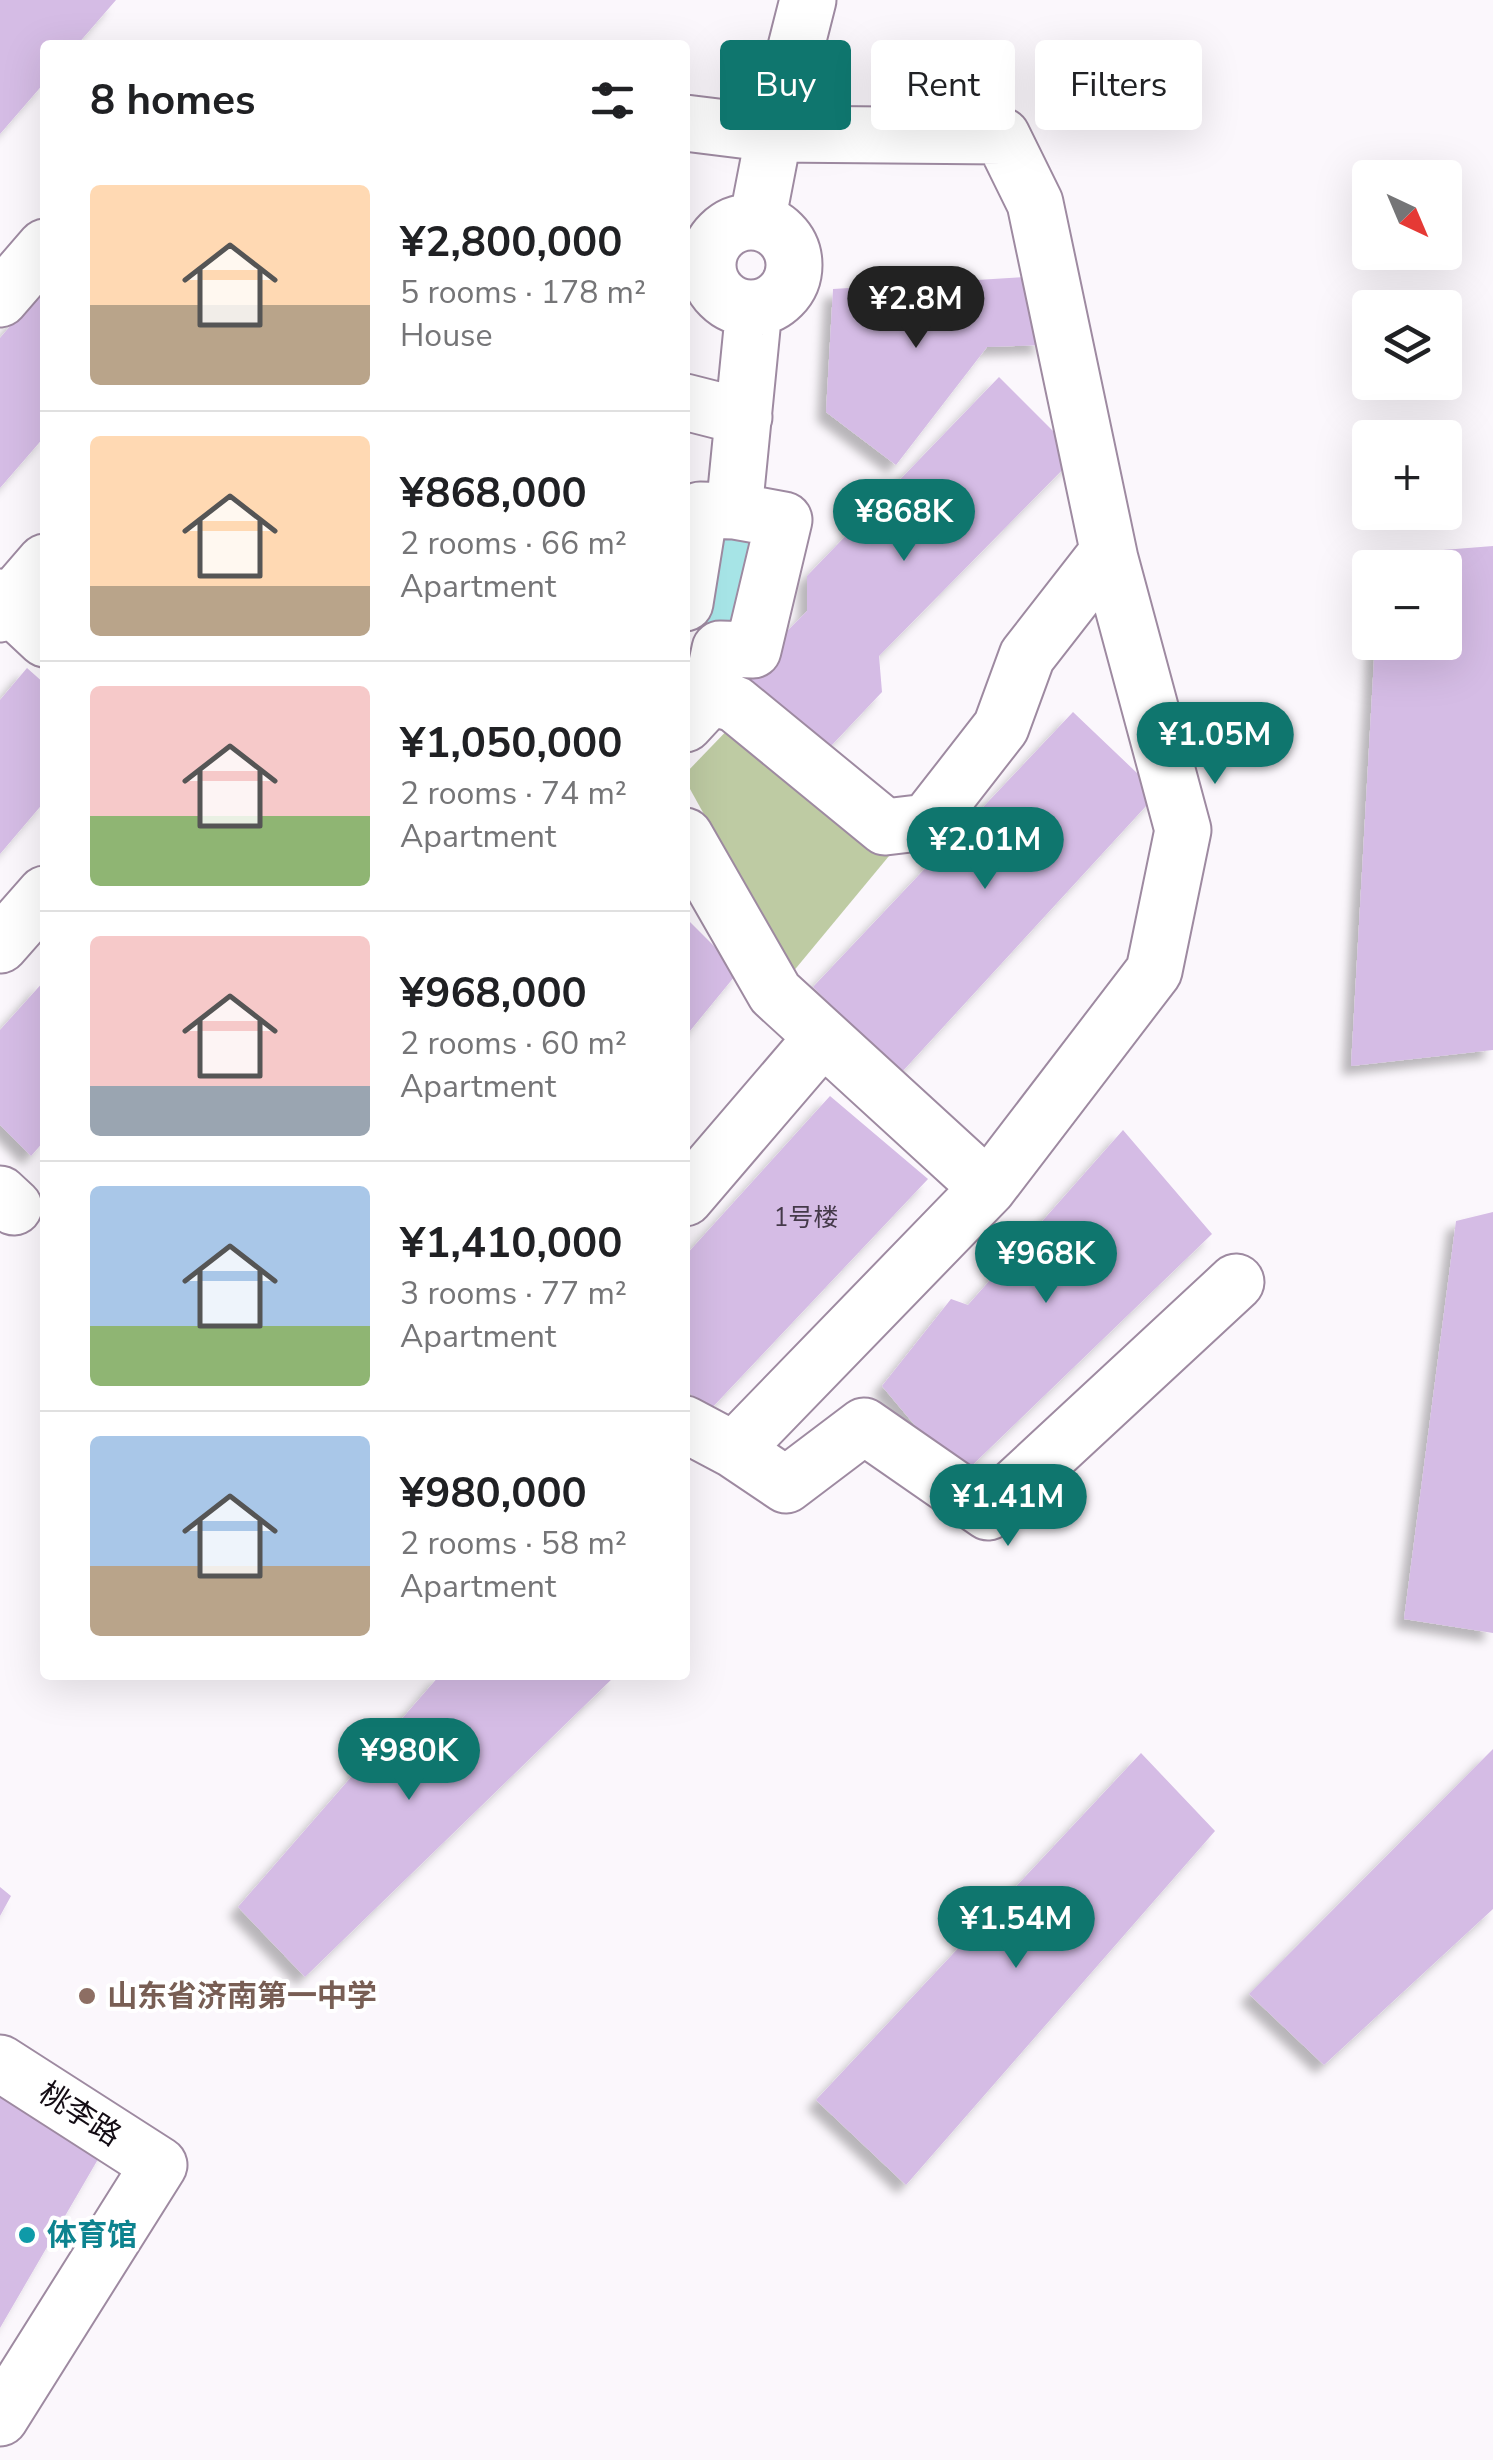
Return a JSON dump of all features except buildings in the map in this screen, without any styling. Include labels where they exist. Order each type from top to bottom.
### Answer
[{"type":"street","points":[[734,511],[754,308],[726,301],[716,290],[708,264],[710,250],[728,228],[757,222],[774,134],[808,0]]},
{"type":"street","points":[[690,125],[774,134],[1002,136],[1034,204],[1108,552],[1183,830],[1154,971],[988,1188],[734,1450]]},
{"type":"street","points":[[0,299],[40,253]]},
{"type":"street","points":[[690,403],[744,416]]},
{"type":"street","points":[[690,572],[700,510],[734,511],[784,520],[753,650],[700,677],[885,827],[927,822],[1001,728],[1026,656],[1108,552]]},
{"type":"street","points":[[13,614],[40,570]]},
{"type":"street","points":[[690,845],[775,993],[988,1188]]},
{"type":"street","points":[[0,945],[40,900]]},
{"type":"street","points":[[690,1192],[824,1038]]},
{"type":"street","points":[[690,1427],[786,1485],[864,1426],[988,1512],[1236,1282]]},
{"type":"street","name":"桃李路","points":[[0,2063],[160,2165],[1,2419]]},
{"type":"green space","points":[[736,721],[889,856],[792,973],[690,789],[690,769]]},
{"type":"water","points":[[714,534],[764,539],[741,633],[697,625]]},
{"type":"place","name":"山东省济南第一中学","points":[[87,1996]]},
{"type":"place","name":"体育馆","points":[[27,2235]]}]
